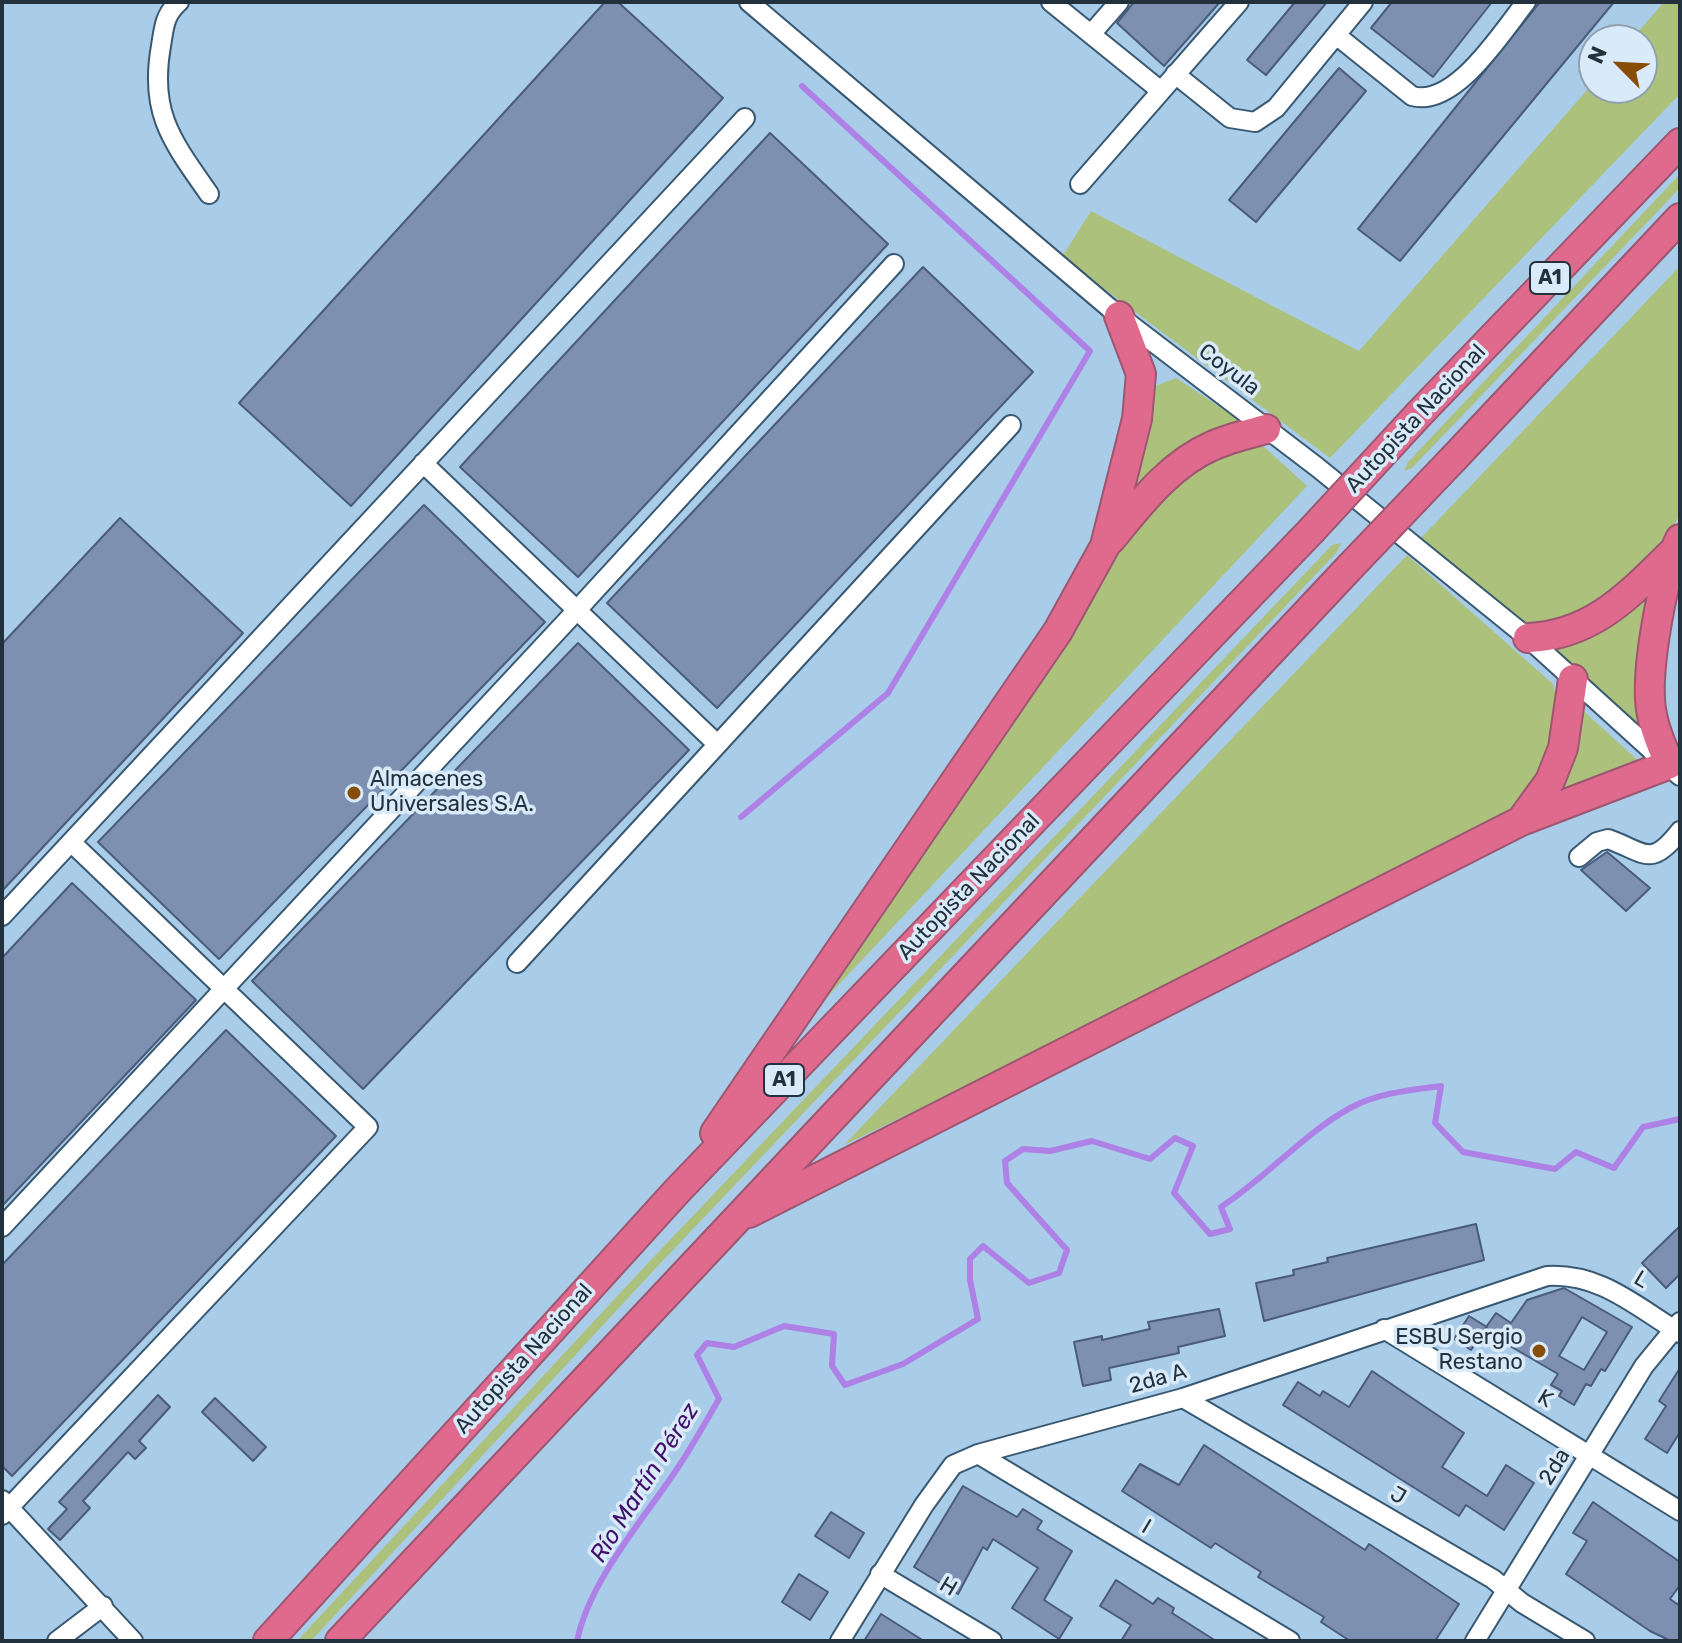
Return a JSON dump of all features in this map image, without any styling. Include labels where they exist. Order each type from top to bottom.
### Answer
[{"type":"highway","name":"Autopista Nacional","points":[[268,1641],[678,1190],[1680,143]]},
{"type":"highway","name":"A1","points":[[340,1641],[730,1223],[1680,218]]},
{"type":"highway","points":[[1105,546],[1137,419],[1141,374],[1119,316]]},
{"type":"highway","points":[[678,1190],[1058,631],[1105,546],[1147,495],[1173,472],[1210,446],[1266,429]]},
{"type":"highway","points":[[1528,638],[1558,637],[1615,608],[1677,545]]},
{"type":"highway","points":[[730,1223],[1521,821],[1675,770],[1657,737],[1650,698],[1660,609],[1677,545]]},
{"type":"highway","points":[[1521,821],[1550,781],[1563,748],[1573,679]]},
{"type":"street","points":[[179,2],[167,12],[155,80],[168,136],[209,194]]},
{"type":"street","name":"Coyula","points":[[749,2],[1119,316],[1528,638],[1675,770]]},
{"type":"street","points":[[1051,2],[1161,91]]},
{"type":"street","points":[[1092,33],[1119,2]]},
{"type":"street","points":[[1080,184],[1239,2]]},
{"type":"street","points":[[1175,74],[1230,118],[1255,122],[1276,108],[1363,2]]},
{"type":"street","points":[[1336,35],[1412,96],[1424,100],[1447,91],[1478,63],[1526,2]]},
{"type":"street","points":[[2,916],[745,118]]},
{"type":"street","points":[[2,1227],[577,610],[894,264]]},
{"type":"street","points":[[517,963],[1011,425]]},
{"type":"street","points":[[423,463],[717,744]]},
{"type":"street","points":[[1579,857],[1597,842],[1608,839],[1642,856],[1656,854],[1666,849],[1680,831]]},
{"type":"street","points":[[71,842],[368,1127],[4,1508],[103,1606],[133,1641]]},
{"type":"street","name":"L","points":[[1575,1275],[1598,1283],[1678,1328]]},
{"type":"street","name":"2da A","points":[[840,1641],[880,1574],[953,1465],[978,1454],[1183,1398],[1547,1276],[1575,1275]]},
{"type":"street","name":"2da","points":[[1475,1641],[1644,1366],[1678,1328]]},
{"type":"street","name":"K","points":[[1384,1329],[1680,1511]]},
{"type":"street","name":"J","points":[[1183,1398],[1507,1589],[1522,1603],[1585,1641]]},
{"type":"street","name":"I","points":[[978,1454],[1290,1641]]},
{"type":"street","name":"H","points":[[880,1574],[992,1641]]},
{"type":"street","points":[[57,1641],[103,1606]]},
{"type":"green space","points":[[1664,2],[1680,2],[1680,94],[1330,458],[1062,257],[1091,211],[1359,351],[1578,100],[1578,104],[1658,104],[1658,24],[1645,24]]},
{"type":"green space","points":[[1680,174],[1680,188],[1412,468],[1404,471],[1408,462]]},
{"type":"green space","points":[[1680,266],[1680,514],[1659,554],[1577,618],[1524,628],[1421,538]]},
{"type":"green space","points":[[1176,378],[1244,423],[1122,505],[1150,388]]},
{"type":"green space","points":[[1261,444],[1307,486],[800,1026],[960,802],[1061,633],[1128,536],[1164,495],[1202,466]]},
{"type":"green space","points":[[1341,543],[1337,552],[654,1270],[311,1641],[297,1641],[648,1263],[1332,545]]},
{"type":"green space","points":[[1407,555],[1553,684],[1560,712],[1545,771],[1510,815],[1125,1010],[844,1145]]},
{"type":"green space","points":[[1658,582],[1650,737],[1547,645]]},
{"type":"green space","points":[[1578,706],[1643,765],[1549,796]]},
{"type":"building","points":[[605,2],[618,2],[723,98],[351,506],[239,403]]},
{"type":"building","points":[[1134,2],[1220,2],[1164,66],[1117,23]]},
{"type":"building","points":[[1295,2],[1327,2],[1266,75],[1247,60]]},
{"type":"building","points":[[1392,2],[1492,2],[1433,77],[1371,28]]},
{"type":"building","points":[[1540,2],[1614,2],[1596,24],[1578,24],[1578,46],[1400,261],[1358,229]]},
{"type":"building","points":[[1339,68],[1366,91],[1256,222],[1229,200]]},
{"type":"building","points":[[770,133],[888,244],[578,577],[460,467]]},
{"type":"building","points":[[923,267],[1033,372],[717,708],[607,603]]},
{"type":"building","points":[[424,505],[545,622],[219,959],[98,842]]},
{"type":"building","points":[[120,518],[243,633],[2,891],[2,644]]},
{"type":"building","points":[[578,643],[689,750],[363,1089],[252,981]]},
{"type":"building","points":[[1607,852],[1650,888],[1626,911],[1581,870]]},
{"type":"building","points":[[72,883],[196,1000],[2,1206],[2,958]]},
{"type":"building","points":[[226,1030],[336,1136],[12,1476],[2,1466],[2,1265]]},
{"type":"building","points":[[1476,1224],[1484,1260],[1264,1321],[1256,1283],[1294,1275],[1293,1270],[1328,1262],[1327,1258]]},
{"type":"building","points":[[1680,1226],[1680,1274],[1666,1288],[1642,1263]]},
{"type":"building","points":[[1564,1288],[1632,1327],[1605,1371],[1601,1369],[1591,1386],[1586,1384],[1574,1405],[1559,1396],[1562,1391],[1551,1385],[1558,1374],[1498,1339],[1494,1345],[1481,1336],[1471,1350],[1454,1339],[1469,1316],[1486,1327],[1496,1313],[1511,1323],[1527,1300]],"holes":[[[1582,1317],[1607,1332],[1584,1370],[1559,1356]]]},
{"type":"building","points":[[1219,1309],[1225,1336],[1178,1347],[1179,1353],[1109,1368],[1111,1380],[1083,1386],[1074,1342],[1102,1336],[1102,1340],[1150,1329],[1148,1322]]},
{"type":"building","points":[[1680,1368],[1680,1432],[1667,1453],[1645,1439],[1666,1406],[1659,1401]]},
{"type":"building","points":[[1372,1371],[1464,1433],[1442,1467],[1487,1496],[1506,1465],[1534,1483],[1504,1530],[1466,1505],[1459,1516],[1283,1405],[1298,1382],[1320,1396],[1323,1391],[1349,1407]]},
{"type":"building","points":[[158,1395],[170,1407],[139,1441],[146,1448],[135,1459],[128,1452],[83,1501],[90,1508],[60,1540],[48,1529],[67,1509],[59,1502]]},
{"type":"building","points":[[215,1398],[266,1447],[253,1461],[202,1412]]},
{"type":"building","points":[[1204,1445],[1365,1550],[1369,1544],[1459,1604],[1435,1641],[1350,1641],[1321,1622],[1324,1617],[1258,1577],[1261,1572],[1215,1543],[1211,1548],[1122,1491],[1140,1464],[1179,1485]]},
{"type":"building","points":[[963,1486],[1017,1517],[1023,1509],[1042,1521],[1037,1529],[1072,1551],[1044,1600],[1072,1618],[1059,1639],[1012,1608],[1038,1568],[993,1539],[987,1550],[983,1547],[958,1594],[914,1567]]},
{"type":"building","points":[[1593,1502],[1680,1562],[1680,1585],[1670,1599],[1680,1606],[1680,1641],[1671,1641],[1650,1631],[1566,1574],[1587,1541],[1573,1533]]},
{"type":"building","points":[[831,1512],[864,1533],[849,1558],[815,1536]]},
{"type":"building","points":[[799,1574],[828,1592],[810,1620],[782,1602]]},
{"type":"building","points":[[1116,1580],[1153,1604],[1158,1598],[1174,1608],[1172,1613],[1216,1641],[1121,1641],[1131,1625],[1100,1606]]},
{"type":"building","points":[[881,1614],[924,1641],[864,1641]]},
{"type":"waterway","points":[[741,817],[888,693],[1090,351],[802,86]]},
{"type":"waterway","name":"Río Martín Pérez","points":[[577,1641],[583,1618],[605,1574],[683,1461],[719,1399],[697,1355],[707,1343],[734,1347],[784,1326],[834,1334],[832,1366],[845,1385],[903,1364],[978,1319],[970,1280],[970,1259],[983,1246],[1029,1283],[1059,1273],[1067,1250],[1007,1183],[1005,1161],[1023,1149],[1050,1151],[1092,1141],[1150,1159],[1175,1138],[1193,1146],[1174,1193],[1210,1234],[1230,1229],[1221,1207],[1300,1143],[1350,1108],[1383,1096],[1441,1086],[1435,1123],[1463,1152],[1555,1169],[1576,1152],[1614,1168],[1643,1127],[1680,1119]]},
{"type":"place","name":"Almacenes Universales S.A.","points":[[354,793]]},
{"type":"place","name":"ESBU Sergio Restano","points":[[1539,1351]]}]
